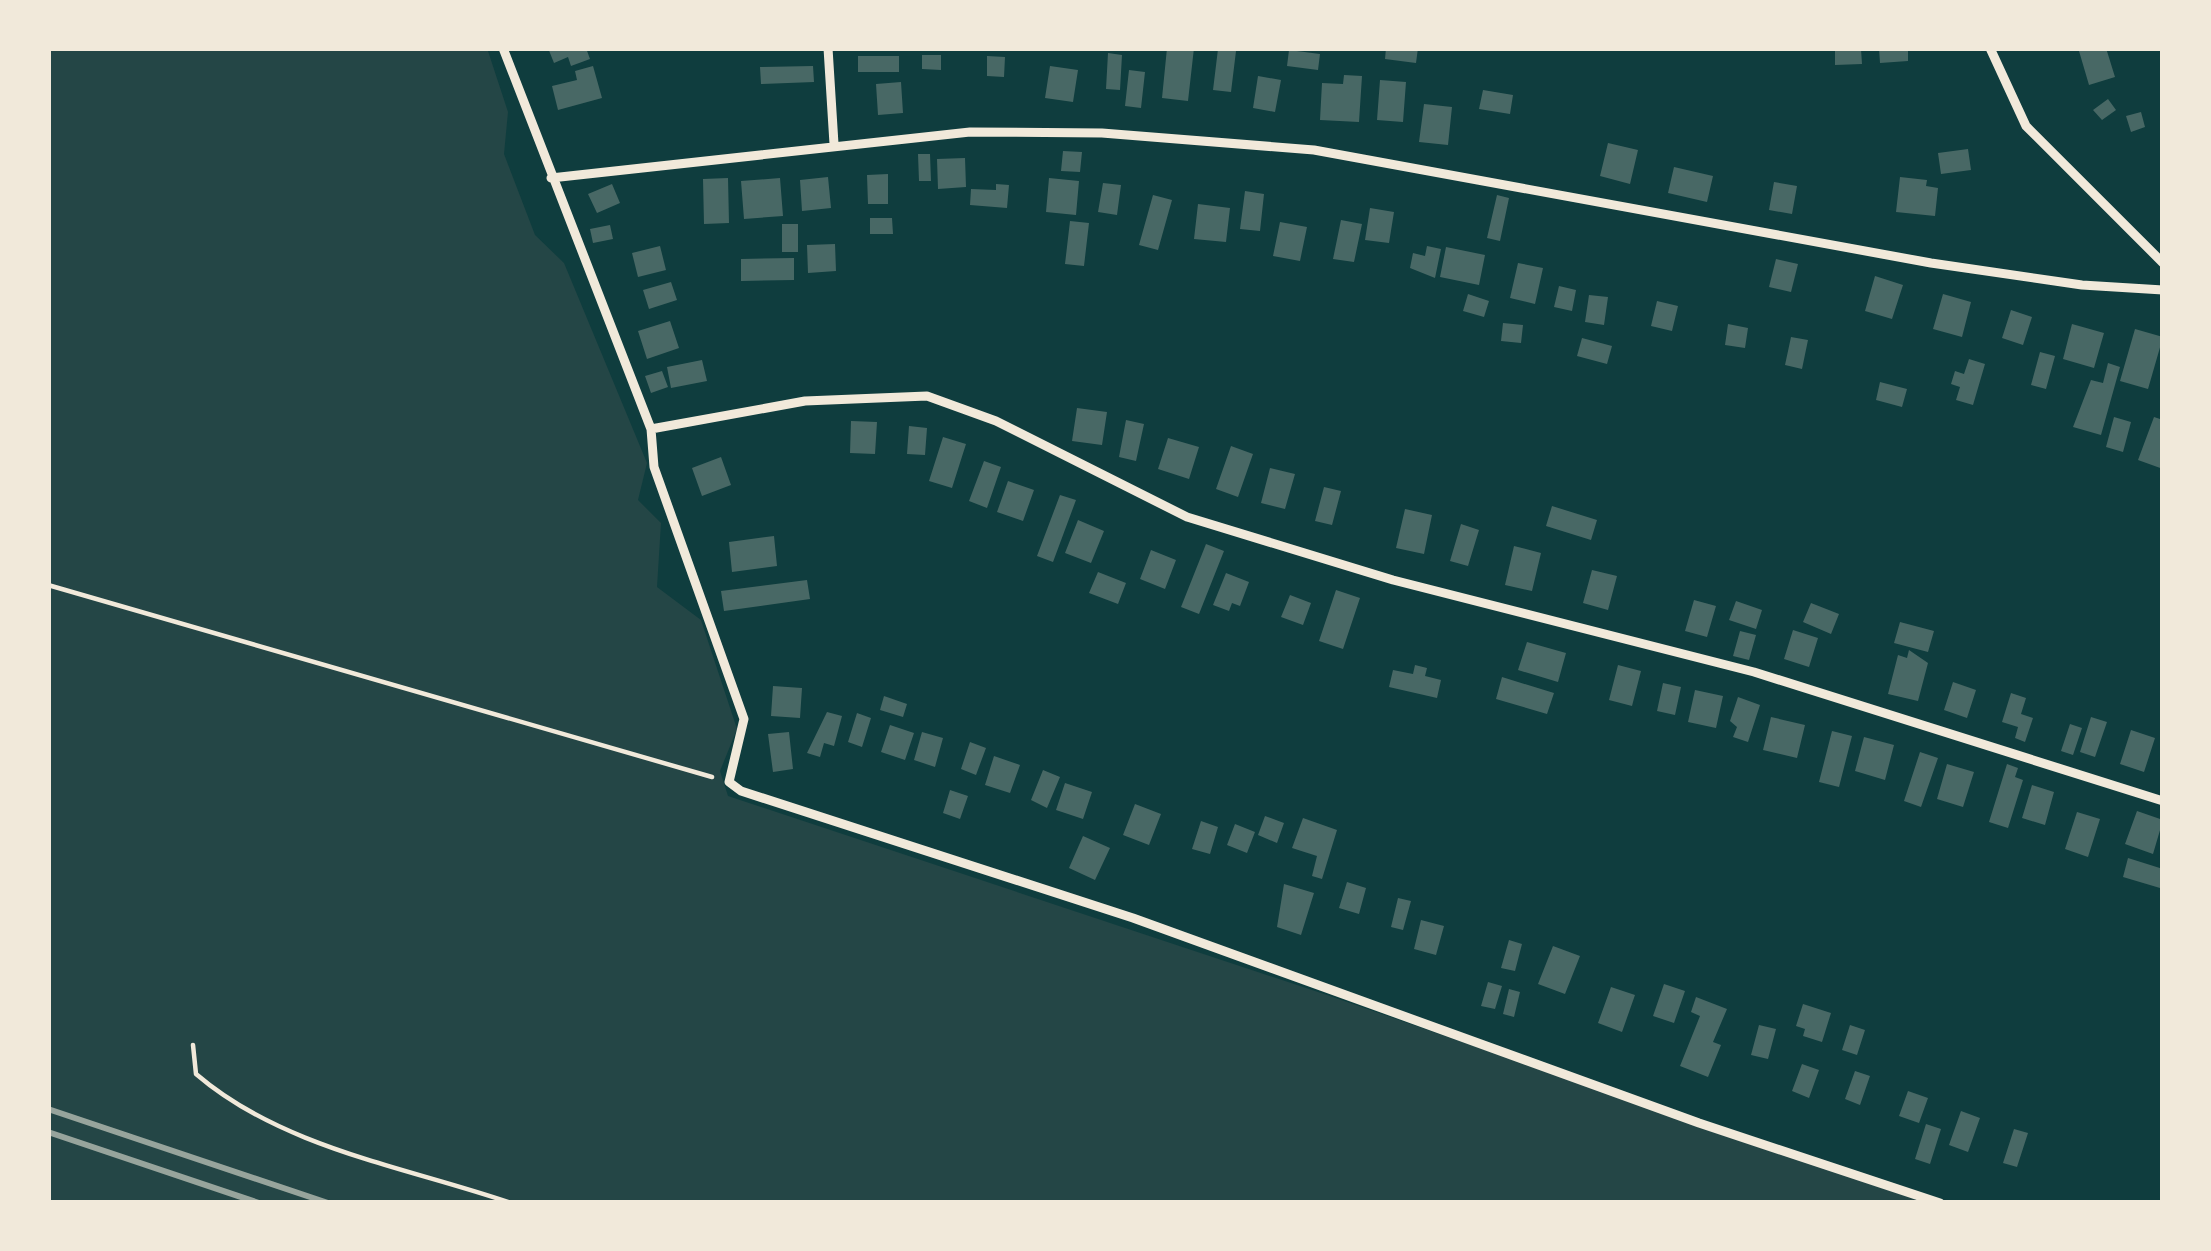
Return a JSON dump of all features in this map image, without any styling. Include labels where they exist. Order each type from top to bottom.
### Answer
[{"type":"street","points":[[503,48],[651,429],[654,467],[744,719],[729,782],[741,791],[1133,918],[1699,1123],[1940,1203]]},
{"type":"street","points":[[828,48],[834,144]]},
{"type":"street","points":[[1990,48],[2026,125],[2163,262]]},
{"type":"street","points":[[551,178],[970,132],[1102,133],[1314,150],[1931,262],[2082,285],[2163,290]]},
{"type":"street","points":[[651,429],[805,401],[927,396],[983,414],[1187,517],[1393,580],[1754,672],[2163,801]]},
{"type":"path","points":[[48,585],[729,782]]},
{"type":"path","points":[[193,1045],[196,1074],[218,1093],[290,1132],[511,1203]]},
{"type":"shaded area","points":[[48,48],[487,48],[508,112],[504,154],[535,235],[564,263],[647,463],[638,500],[661,523],[657,587],[701,620],[737,729],[720,771],[728,796],[1330,996],[1925,1203],[48,1203]]},
{"type":"building","points":[[548,48],[586,48],[590,59],[571,66],[568,57],[554,63]]},
{"type":"building","points":[[1167,48],[1194,48],[1188,101],[1162,98]]},
{"type":"building","points":[[1386,48],[1418,48],[1416,63],[1385,59]]},
{"type":"building","points":[[1879,48],[1908,48],[1908,61],[1880,63]]},
{"type":"building","points":[[2106,48],[2115,77],[2089,85],[2079,51]]},
{"type":"building","points":[[1218,49],[1236,51],[1231,92],[1213,90]]},
{"type":"building","points":[[1861,49],[1862,64],[1835,65],[1835,50]]},
{"type":"building","points":[[1289,50],[1320,54],[1318,70],[1287,66]]},
{"type":"building","points":[[1108,53],[1122,55],[1120,90],[1106,89]]},
{"type":"building","points":[[922,55],[941,55],[941,70],[922,69]]},
{"type":"building","points":[[858,56],[899,56],[899,72],[858,72]]},
{"type":"building","points":[[987,56],[1005,57],[1004,77],[987,76]]},
{"type":"building","points":[[593,66],[602,98],[558,110],[552,86],[577,80],[575,71]]},
{"type":"building","points":[[813,66],[814,82],[761,84],[760,67]]},
{"type":"building","points":[[1050,66],[1078,70],[1073,102],[1045,98]]},
{"type":"building","points":[[1129,70],[1145,72],[1141,108],[1125,106]]},
{"type":"building","points":[[1344,75],[1362,76],[1359,122],[1320,120],[1322,83],[1343,84]]},
{"type":"building","points":[[1258,76],[1281,80],[1275,112],[1253,108]]},
{"type":"building","points":[[1380,80],[1406,82],[1403,122],[1377,120]]},
{"type":"building","points":[[901,82],[903,113],[878,115],[876,84]]},
{"type":"building","points":[[1483,90],[1513,95],[1510,114],[1479,109]]},
{"type":"building","points":[[2108,99],[2116,110],[2102,120],[2093,110]]},
{"type":"building","points":[[1424,104],[1452,107],[1448,145],[1419,142]]},
{"type":"building","points":[[2141,112],[2145,127],[2131,132],[2126,116]]},
{"type":"building","points":[[1608,143],[1638,150],[1630,184],[1600,176]]},
{"type":"building","points":[[1968,149],[1971,170],[1941,174],[1938,153]]},
{"type":"building","points":[[1063,151],[1082,152],[1080,172],[1061,171]]},
{"type":"building","points":[[918,154],[930,154],[931,181],[919,181]]},
{"type":"building","points":[[965,158],[966,187],[938,189],[937,159]]},
{"type":"building","points":[[1674,167],[1713,176],[1707,202],[1668,193]]},
{"type":"building","points":[[888,174],[888,204],[868,204],[867,175]]},
{"type":"building","points":[[828,177],[831,208],[802,211],[800,180]]},
{"type":"building","points":[[1900,177],[1927,180],[1926,186],[1938,188],[1935,216],[1896,212]]},
{"type":"building","points":[[728,178],[729,223],[704,224],[703,179]]},
{"type":"building","points":[[780,178],[783,216],[744,219],[741,181]]},
{"type":"building","points":[[1049,178],[1079,181],[1076,215],[1046,212]]},
{"type":"building","points":[[1774,182],[1797,186],[1792,214],[1769,210]]},
{"type":"building","points":[[1103,183],[1121,185],[1117,215],[1098,212]]},
{"type":"building","points":[[612,184],[620,203],[597,213],[588,194]]},
{"type":"building","points":[[996,184],[1009,185],[1007,208],[970,205],[971,189],[996,190]]},
{"type":"building","points":[[1245,191],[1264,194],[1260,231],[1240,229]]},
{"type":"building","points":[[1153,195],[1172,200],[1158,250],[1139,245]]},
{"type":"building","points":[[1497,195],[1509,198],[1500,241],[1487,238]]},
{"type":"building","points":[[1198,204],[1230,208],[1226,242],[1194,239]]},
{"type":"building","points":[[1370,208],[1394,212],[1389,243],[1365,240]]},
{"type":"building","points":[[870,218],[892,218],[893,234],[870,234]]},
{"type":"building","points":[[1341,220],[1362,224],[1354,262],[1333,259]]},
{"type":"building","points":[[1070,221],[1089,223],[1084,266],[1065,264]]},
{"type":"building","points":[[1280,222],[1307,227],[1300,261],[1273,256]]},
{"type":"building","points":[[782,224],[798,224],[798,252],[782,252]]},
{"type":"building","points":[[610,225],[613,239],[593,243],[590,229]]},
{"type":"building","points":[[835,244],[836,271],[808,273],[807,245]]},
{"type":"building","points":[[660,246],[666,270],[638,277],[632,253]]},
{"type":"building","points":[[1427,246],[1441,249],[1435,278],[1410,268],[1413,253],[1425,256]]},
{"type":"building","points":[[1446,247],[1485,255],[1479,285],[1440,277]]},
{"type":"building","points":[[794,258],[794,280],[741,281],[741,259]]},
{"type":"building","points":[[1776,259],[1798,264],[1791,292],[1769,287]]},
{"type":"building","points":[[1518,263],[1543,268],[1535,304],[1510,298]]},
{"type":"building","points":[[1875,276],[1903,285],[1892,319],[1865,311]]},
{"type":"building","points":[[671,282],[677,300],[649,309],[643,290]]},
{"type":"building","points":[[1559,286],[1576,290],[1572,311],[1554,307]]},
{"type":"building","points":[[1468,294],[1489,301],[1484,317],[1463,311]]},
{"type":"building","points":[[1943,294],[1971,302],[1962,337],[1933,329]]},
{"type":"building","points":[[1589,295],[1608,297],[1604,325],[1585,322]]},
{"type":"building","points":[[1657,301],[1678,306],[1672,331],[1651,326]]},
{"type":"building","points":[[2011,310],[2032,317],[2023,345],[2002,338]]},
{"type":"building","points":[[670,321],[679,348],[647,359],[638,331]]},
{"type":"building","points":[[1503,323],[1523,325],[1521,343],[1501,341]]},
{"type":"building","points":[[1728,324],[1748,328],[1745,348],[1725,345]]},
{"type":"building","points":[[2072,324],[2104,333],[2094,368],[2063,359]]},
{"type":"building","points":[[2135,329],[2163,337],[2148,389],[2120,381]]},
{"type":"building","points":[[1791,337],[1808,340],[1802,369],[1785,365]]},
{"type":"building","points":[[1582,338],[1612,346],[1607,364],[1577,356]]},
{"type":"building","points":[[2040,352],[2055,356],[2046,389],[2031,385]]},
{"type":"building","points":[[1969,359],[1985,364],[1973,405],[1956,400],[1960,387],[1951,384],[1955,371],[1964,374]]},
{"type":"building","points":[[702,360],[707,381],[671,388],[667,367]]},
{"type":"building","points":[[2108,363],[2120,367],[2101,435],[2073,427],[2091,380],[2103,383]]},
{"type":"building","points":[[662,371],[668,387],[651,393],[645,376]]},
{"type":"building","points":[[1880,382],[1907,389],[1902,407],[1876,400]]},
{"type":"building","points":[[1077,408],[1107,412],[1102,445],[1072,441]]},
{"type":"building","points":[[2114,417],[2131,422],[2123,452],[2106,447]]},
{"type":"building","points":[[2154,417],[2163,420],[2163,469],[2138,460]]},
{"type":"building","points":[[1126,420],[1144,424],[1136,461],[1119,457]]},
{"type":"building","points":[[851,421],[877,422],[875,454],[850,453]]},
{"type":"building","points":[[909,426],[927,428],[925,455],[907,454]]},
{"type":"building","points":[[943,437],[966,444],[952,488],[929,481]]},
{"type":"building","points":[[1168,438],[1199,447],[1189,479],[1158,469]]},
{"type":"building","points":[[1231,446],[1253,454],[1238,497],[1216,489]]},
{"type":"building","points":[[721,457],[731,485],[702,496],[692,468]]},
{"type":"building","points":[[984,461],[1001,467],[987,508],[969,501]]},
{"type":"building","points":[[1270,468],[1295,474],[1285,509],[1261,503]]},
{"type":"building","points":[[1008,481],[1034,490],[1023,521],[997,512]]},
{"type":"building","points":[[1324,487],[1341,491],[1332,525],[1315,521]]},
{"type":"building","points":[[1060,495],[1076,500],[1053,562],[1037,556]]},
{"type":"building","points":[[1552,506],[1597,520],[1591,540],[1546,526]]},
{"type":"building","points":[[1405,509],[1432,515],[1424,554],[1396,548]]},
{"type":"building","points":[[1078,520],[1104,531],[1091,563],[1065,553]]},
{"type":"building","points":[[1461,524],[1479,530],[1468,566],[1450,561]]},
{"type":"building","points":[[774,536],[777,566],[732,572],[729,542]]},
{"type":"building","points":[[1206,544],[1224,551],[1199,614],[1181,607]]},
{"type":"building","points":[[1514,546],[1541,553],[1532,591],[1505,585]]},
{"type":"building","points":[[1151,550],[1176,560],[1165,589],[1140,579]]},
{"type":"building","points":[[1592,570],[1617,576],[1608,610],[1583,603]]},
{"type":"building","points":[[1098,572],[1126,583],[1118,604],[1089,593]]},
{"type":"building","points":[[1226,573],[1249,582],[1240,606],[1232,603],[1229,611],[1213,605]]},
{"type":"building","points":[[807,580],[810,599],[724,611],[721,591]]},
{"type":"building","points":[[1336,590],[1360,598],[1343,649],[1319,641]]},
{"type":"building","points":[[1290,595],[1311,603],[1303,625],[1281,617]]},
{"type":"building","points":[[1694,600],[1716,606],[1707,637],[1685,631]]},
{"type":"building","points":[[1736,601],[1762,610],[1756,629],[1729,620]]},
{"type":"building","points":[[1811,603],[1839,614],[1831,634],[1803,622]]},
{"type":"building","points":[[1900,622],[1934,631],[1928,652],[1894,643]]},
{"type":"building","points":[[1793,630],[1818,638],[1809,667],[1784,659]]},
{"type":"building","points":[[1740,631],[1756,635],[1749,660],[1733,656]]},
{"type":"building","points":[[1527,642],[1566,653],[1558,682],[1518,670]]},
{"type":"building","points":[[1909,650],[1928,663],[1918,701],[1888,694],[1898,655],[1907,658]]},
{"type":"building","points":[[1415,665],[1427,668],[1425,676],[1441,680],[1437,698],[1389,687],[1393,670],[1413,674]]},
{"type":"building","points":[[1618,665],[1641,671],[1632,706],[1609,700]]},
{"type":"building","points":[[1502,677],[1554,693],[1547,714],[1496,699]]},
{"type":"building","points":[[1953,682],[1976,690],[1967,718],[1944,710]]},
{"type":"building","points":[[1663,683],[1681,687],[1675,715],[1657,711]]},
{"type":"building","points":[[773,686],[802,688],[800,718],[771,716]]},
{"type":"building","points":[[1695,690],[1723,696],[1716,728],[1688,722]]},
{"type":"building","points":[[2011,693],[2026,698],[2021,714],[2033,718],[2025,742],[2015,738],[2018,727],[2002,722]]},
{"type":"building","points":[[884,696],[907,704],[903,717],[880,710]]},
{"type":"building","points":[[1738,697],[1760,705],[1748,742],[1733,737],[1737,727],[1730,721]]},
{"type":"building","points":[[827,712],[842,716],[834,746],[824,743],[820,757],[807,753]]},
{"type":"building","points":[[857,713],[871,718],[862,747],[848,742]]},
{"type":"building","points":[[1771,717],[1805,725],[1797,758],[1763,750]]},
{"type":"building","points":[[2091,717],[2107,722],[2095,757],[2080,752]]},
{"type":"building","points":[[2070,724],[2082,728],[2073,755],[2061,751]]},
{"type":"building","points":[[890,725],[914,733],[905,760],[881,752]]},
{"type":"building","points":[[2131,730],[2155,738],[2144,772],[2120,764]]},
{"type":"building","points":[[1832,731],[1852,736],[1839,787],[1819,782]]},
{"type":"building","points":[[789,732],[793,769],[773,772],[768,734]]},
{"type":"building","points":[[922,732],[943,738],[935,767],[914,760]]},
{"type":"building","points":[[1864,737],[1894,745],[1885,780],[1855,771]]},
{"type":"building","points":[[970,742],[986,748],[976,775],[961,769]]},
{"type":"building","points":[[1920,752],[1938,758],[1921,807],[1904,801]]},
{"type":"building","points":[[994,756],[1020,765],[1010,793],[985,785]]},
{"type":"building","points":[[1947,764],[1974,772],[1963,807],[1937,799]]},
{"type":"building","points":[[2007,764],[2018,768],[2015,777],[2023,780],[2008,828],[1989,822]]},
{"type":"building","points":[[1043,770],[1060,777],[1047,808],[1031,800]]},
{"type":"building","points":[[1065,783],[1092,792],[1083,819],[1056,810]]},
{"type":"building","points":[[2032,785],[2054,792],[2045,825],[2022,818]]},
{"type":"building","points":[[950,790],[968,796],[960,819],[943,813]]},
{"type":"building","points":[[1135,804],[1161,814],[1149,845],[1123,835]]},
{"type":"building","points":[[2137,811],[2163,820],[2153,854],[2125,844]]},
{"type":"building","points":[[2077,812],[2100,819],[2088,857],[2065,849]]},
{"type":"building","points":[[1265,816],[1284,823],[1277,843],[1258,835]]},
{"type":"building","points":[[1303,818],[1337,830],[1322,879],[1312,876],[1317,856],[1292,848]]},
{"type":"building","points":[[1201,821],[1218,827],[1210,854],[1192,849]]},
{"type":"building","points":[[1235,824],[1255,832],[1247,853],[1227,845]]},
{"type":"building","points":[[1083,836],[1110,848],[1095,880],[1069,868]]},
{"type":"building","points":[[2128,858],[2163,869],[2160,888],[2123,877]]},
{"type":"building","points":[[1347,882],[1366,888],[1359,914],[1339,908]]},
{"type":"building","points":[[1284,884],[1314,893],[1301,935],[1277,927]]},
{"type":"building","points":[[1398,898],[1411,901],[1403,930],[1391,927]]},
{"type":"building","points":[[1421,920],[1444,926],[1436,955],[1414,949]]},
{"type":"building","points":[[1509,940],[1522,944],[1515,971],[1501,968]]},
{"type":"building","points":[[1553,946],[1580,956],[1565,994],[1538,984]]},
{"type":"building","points":[[1488,982],[1502,986],[1495,1009],[1481,1006]]},
{"type":"building","points":[[1664,984],[1685,991],[1674,1023],[1653,1016]]},
{"type":"building","points":[[1611,987],[1635,995],[1622,1032],[1598,1023]]},
{"type":"building","points":[[1509,989],[1520,992],[1514,1017],[1503,1014]]},
{"type":"building","points":[[1696,997],[1727,1009],[1713,1042],[1721,1045],[1708,1077],[1680,1066],[1700,1016],[1691,1012]]},
{"type":"building","points":[[1803,1004],[1831,1013],[1822,1042],[1803,1036],[1805,1029],[1796,1026]]},
{"type":"building","points":[[1759,1025],[1776,1029],[1768,1059],[1751,1055]]},
{"type":"building","points":[[1850,1025],[1865,1030],[1857,1055],[1842,1050]]},
{"type":"building","points":[[1802,1064],[1819,1070],[1809,1098],[1792,1091]]},
{"type":"building","points":[[1855,1071],[1870,1076],[1860,1105],[1845,1099]]},
{"type":"building","points":[[1908,1091],[1928,1098],[1919,1123],[1899,1116]]},
{"type":"building","points":[[1961,1111],[1980,1118],[1968,1152],[1949,1145]]},
{"type":"building","points":[[1926,1124],[1941,1129],[1930,1164],[1915,1159]]},
{"type":"building","points":[[2014,1129],[2028,1133],[2017,1167],[2003,1163]]},
{"type":"railway","points":[[48,1109],[328,1203]]},
{"type":"railway","points":[[48,1132],[259,1203]]}]
